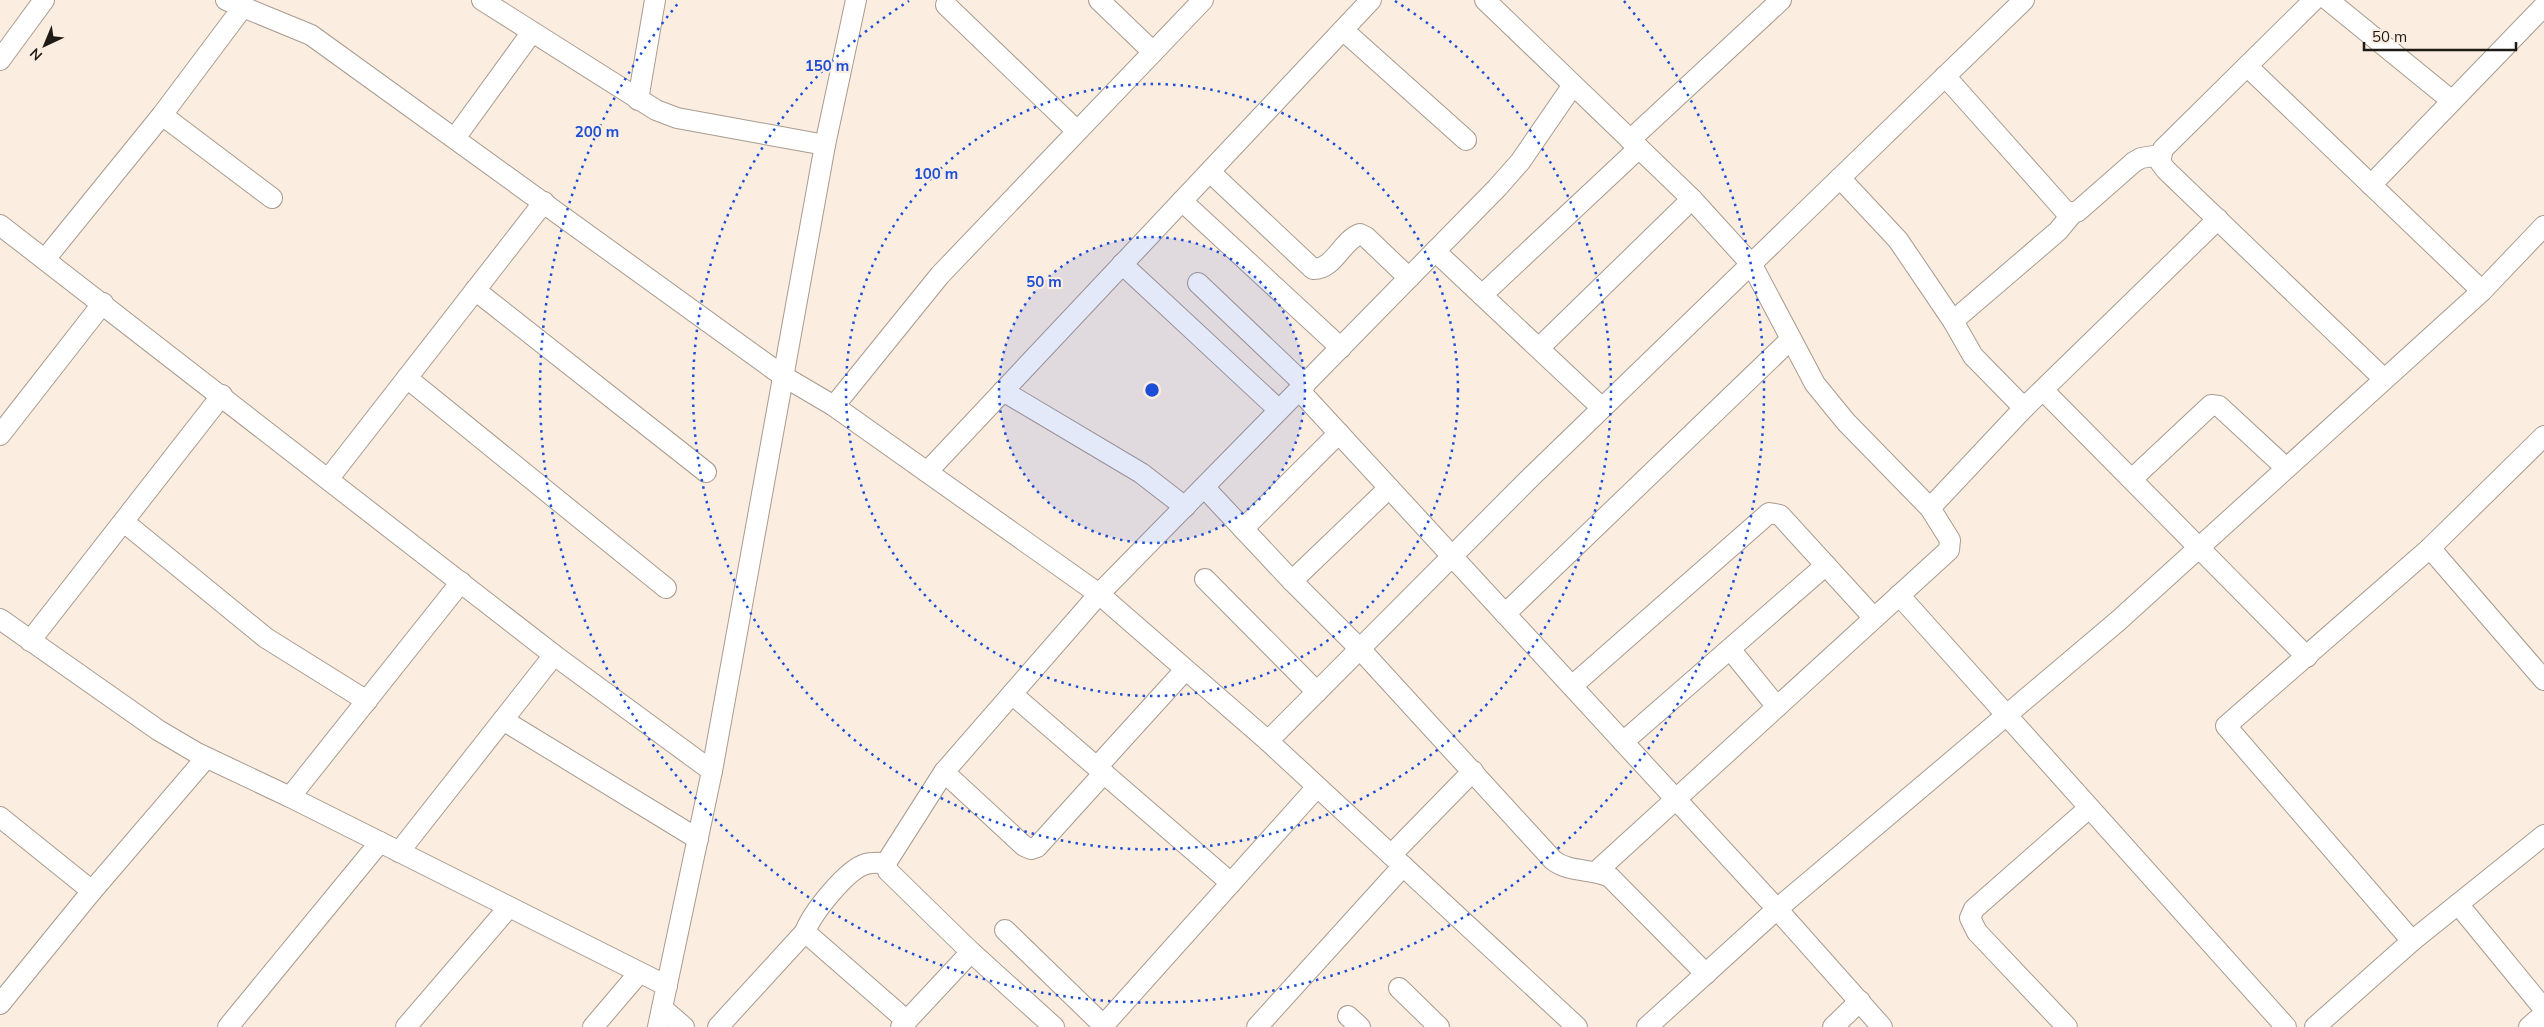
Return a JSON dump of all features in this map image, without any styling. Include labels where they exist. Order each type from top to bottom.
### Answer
[{"type":"street","points":[[1,58],[44,0]]},
{"type":"street","points":[[482,0],[638,100],[677,118],[825,145]]},
{"type":"street","points":[[638,100],[655,0]]},
{"type":"street","points":[[684,1027],[660,1018],[712,772],[825,145],[856,0]]},
{"type":"street","points":[[1099,0],[1153,52]]},
{"type":"street","points":[[834,406],[940,275],[1202,0]]},
{"type":"street","points":[[926,472],[1371,0]]},
{"type":"street","points":[[1485,0],[1692,200],[1752,265],[1815,384],[1830,404],[1930,508],[1950,540],[1951,545],[1949,550],[1597,871]]},
{"type":"street","points":[[1482,296],[1781,0]]},
{"type":"street","points":[[1268,741],[1602,408],[2024,0]]},
{"type":"street","points":[[2314,0],[2163,149],[2160,155],[2160,162],[2166,170],[2384,379]]},
{"type":"street","points":[[2328,0],[2452,101]]},
{"type":"street","points":[[46,258],[162,115],[234,4],[311,35],[783,376],[834,406],[1099,594],[1268,741],[1577,1027]]},
{"type":"street","points":[[946,5],[1077,131]]},
{"type":"street","points":[[2371,185],[2544,6]]},
{"type":"street","points":[[1343,30],[1466,140]]},
{"type":"street","points":[[455,138],[532,32]]},
{"type":"street","points":[[2247,66],[2482,290]]},
{"type":"street","points":[[1946,76],[2066,212],[2072,214]]},
{"type":"street","points":[[1054,1027],[971,952],[888,871],[886,863],[944,772],[1099,594],[1341,348],[1520,162],[1574,85]]},
{"type":"street","points":[[162,115],[272,198]]},
{"type":"street","points":[[1953,321],[2058,231],[2072,214],[2077,212],[2134,162],[2141,158],[2160,155]]},
{"type":"street","points":[[1210,172],[1313,269],[1326,266],[1353,236],[1360,234],[1409,278]]},
{"type":"street","points":[[1840,178],[1898,240],[1953,321],[1973,356],[2024,408]]},
{"type":"street","points":[[1539,348],[1692,200]]},
{"type":"street","points":[[1182,201],[1341,348]]},
{"type":"street","points":[[328,478],[544,202]]},
{"type":"street","points":[[1930,508],[2024,408],[2218,219]]},
{"type":"street","points":[[0,225],[103,302],[554,655],[712,772]]},
{"type":"street","points":[[1647,1027],[1777,909],[2118,621],[2482,290],[2544,226]]},
{"type":"street","points":[[1435,251],[1602,408]]},
{"type":"street","points":[[1122,264],[1280,410]]},
{"type":"street","points":[[1198,283],[1302,387],[1339,433],[1676,798],[1882,1027]]},
{"type":"street","points":[[475,290],[706,472]]},
{"type":"street","points":[[0,435],[103,302]]},
{"type":"street","points":[[1505,614],[1791,339]]},
{"type":"street","points":[[407,378],[666,588]]},
{"type":"street","points":[[2043,390],[2200,546],[2307,657]]},
{"type":"street","points":[[1003,391],[1141,473],[1185,507]]},
{"type":"street","points":[[30,641],[222,395]]},
{"type":"street","points":[[2132,478],[2211,405],[2219,406],[2286,468]]},
{"type":"street","points":[[1243,529],[1339,433]]},
{"type":"street","points":[[2412,941],[2226,726],[2430,548],[2544,436]]},
{"type":"street","points":[[1204,488],[1292,581],[1360,649],[1560,866],[1597,871],[1610,877],[1706,974]]},
{"type":"street","points":[[1292,581],[1389,488]]},
{"type":"street","points":[[1572,686],[1769,513],[1780,515],[1874,618]]},
{"type":"street","points":[[124,522],[266,638],[367,701]]},
{"type":"street","points":[[2430,548],[2544,680]]},
{"type":"street","points":[[1623,742],[1826,565]]},
{"type":"street","points":[[1205,579],[1317,692]]},
{"type":"street","points":[[290,797],[461,582]]},
{"type":"street","points":[[1899,595],[2286,1027]]},
{"type":"street","points":[[0,618],[158,730],[206,758],[290,797],[667,986]]},
{"type":"street","points":[[1730,649],[1777,706]]},
{"type":"street","points":[[399,852],[554,655]]},
{"type":"street","points":[[944,772],[1024,846],[1031,849],[1037,847],[1185,670]]},
{"type":"street","points":[[1012,694],[1231,883]]},
{"type":"street","points":[[502,720],[698,839]]},
{"type":"street","points":[[0,1004],[92,891],[206,758]]},
{"type":"street","points":[[1257,1027],[1473,771]]},
{"type":"street","points":[[1005,930],[1103,1026],[1317,787]]},
{"type":"street","points":[[2067,1027],[1977,932],[1970,918],[1974,909],[2089,808]]},
{"type":"street","points":[[0,817],[92,891]]},
{"type":"street","points":[[2315,1027],[2412,941],[2544,835]]},
{"type":"street","points":[[228,1027],[380,842]]},
{"type":"street","points":[[718,1027],[805,932],[816,911],[851,873],[867,864],[886,863]]},
{"type":"street","points":[[2458,904],[2540,1019]]},
{"type":"street","points":[[406,1027],[509,907]]},
{"type":"street","points":[[805,932],[904,1024],[971,952]]},
{"type":"street","points":[[593,1027],[639,973]]},
{"type":"street","points":[[1399,988],[1439,1027]]},
{"type":"street","points":[[1833,1027],[1860,1001]]}]
